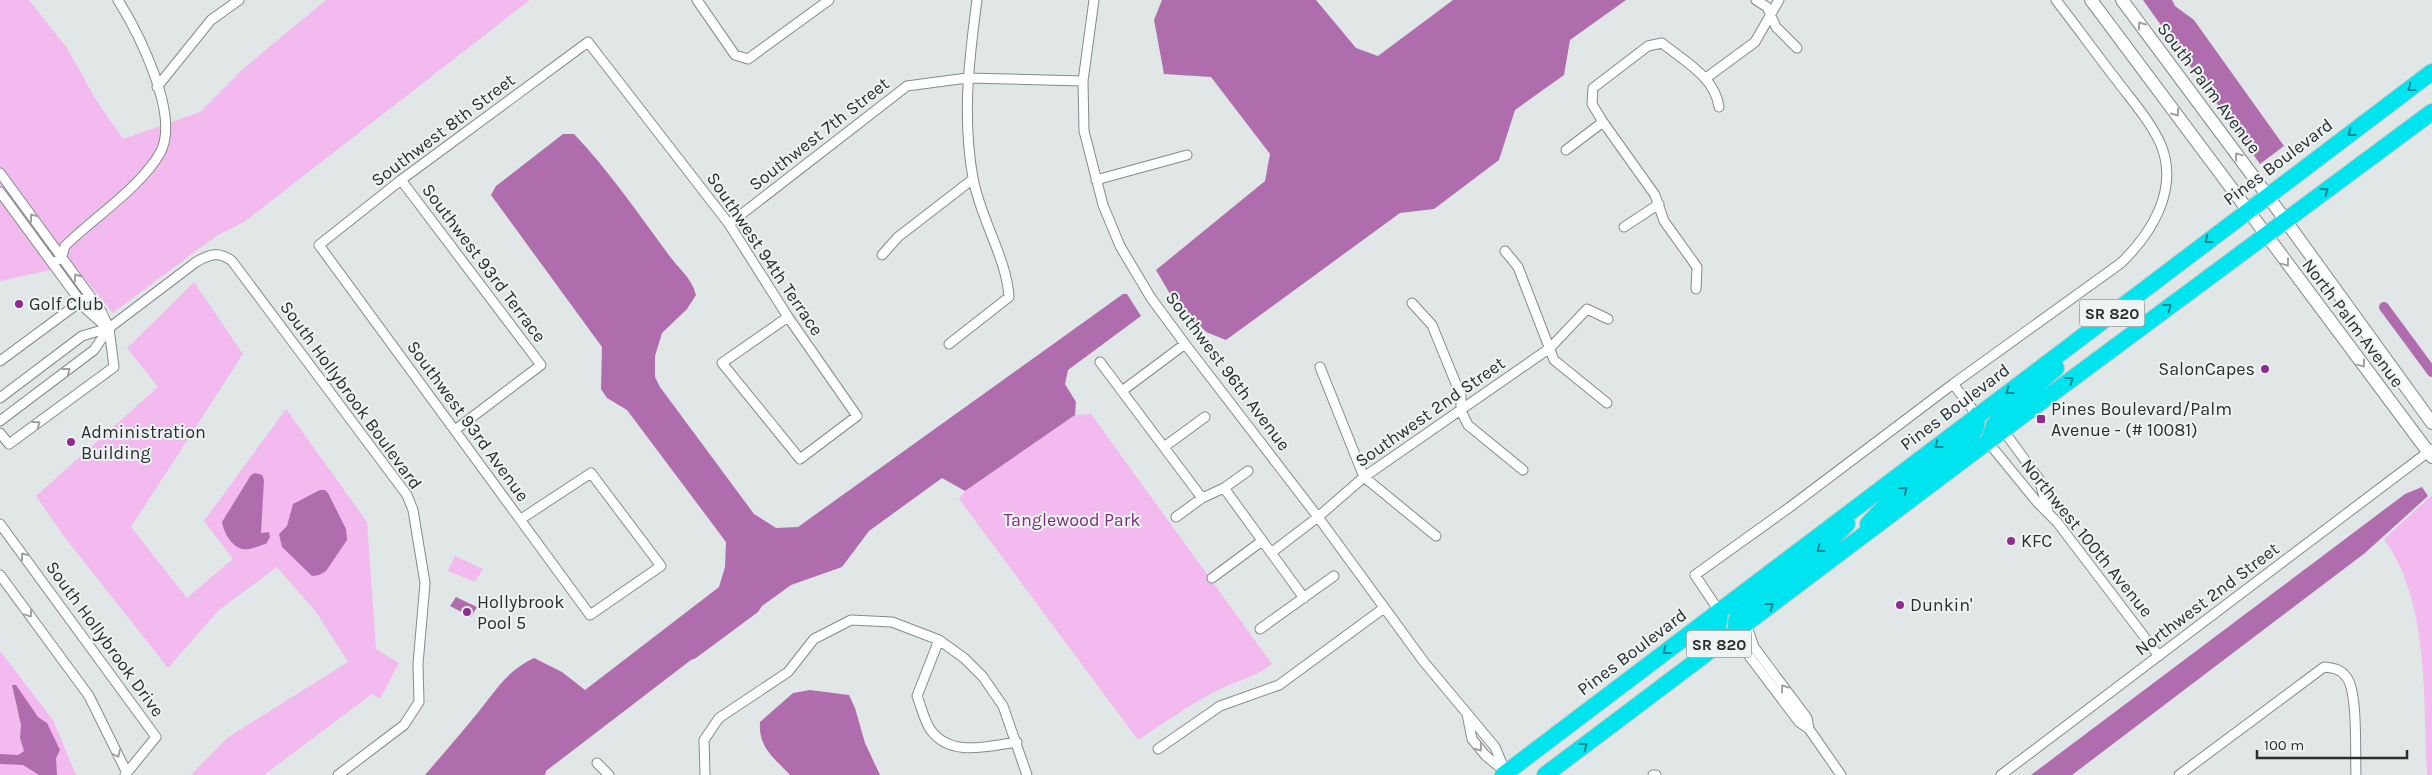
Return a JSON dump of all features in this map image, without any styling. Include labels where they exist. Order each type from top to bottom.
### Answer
[{"type":"highway","name":"Pines Boulevard","points":[[1506,774],[1719,610],[2432,72]]},
{"type":"highway","name":"SR 820","points":[[1545,775],[2003,430],[2432,112]]},
{"type":"highway","points":[[1988,442],[1994,425],[2001,417],[2084,342],[2103,320]]},
{"type":"highway","points":[[1860,539],[1867,525],[1884,507],[1968,439],[1976,428],[1977,415]]},
{"type":"highway","points":[[1741,627],[1736,622],[1738,615],[1749,602],[1829,542],[1879,490]]},
{"type":"highway","points":[[1631,710],[1658,678],[1715,632],[1721,622],[1719,610]]},
{"type":"main road","points":[[2090,0],[2247,210]]},
{"type":"main road","name":"South Palm Avenue","points":[[2122,0],[2286,220]]},
{"type":"main road","name":"North Palm Avenue","points":[[2247,210],[2431,453]]},
{"type":"main road","name":"North Palm Avenue","points":[[2286,220],[2432,423]]},
{"type":"street","points":[[53,264],[62,256],[65,246],[133,184],[159,154],[164,144],[166,125],[157,87],[137,32],[118,0]]},
{"type":"street","points":[[157,87],[211,20],[239,0]]},
{"type":"street","points":[[697,0],[735,55],[748,59],[830,0]]},
{"type":"street","points":[[949,344],[1009,298],[1008,284],[988,231],[973,179],[967,78],[976,0]]},
{"type":"street","name":"Southwest 96th Avenue","points":[[1094,0],[1084,80],[1084,131],[1103,205],[1120,246],[1151,298],[1185,344],[1318,517],[1424,662],[1467,714],[1472,739],[1485,755],[1506,774]]},
{"type":"street","points":[[1756,0],[1767,7],[1776,27],[1797,48]]},
{"type":"street","points":[[1706,78],[1755,42],[1779,0]]},
{"type":"street","points":[[1719,610],[1695,575],[1790,508],[1953,384],[2121,263],[2139,245],[2153,225],[2163,200],[2166,171],[2161,146],[2149,123],[2056,0]]},
{"type":"street","name":"Southwest 8th Street","points":[[319,245],[401,180],[588,42]]},
{"type":"street","name":"Southwest 94th Terrace","points":[[588,42],[729,224],[788,317],[857,416],[800,459],[722,363],[788,317]]},
{"type":"street","points":[[1696,290],[1697,267],[1664,221],[1655,195],[1592,104],[1593,88],[1648,46],[1662,43],[1706,78],[1717,94],[1718,107]]},
{"type":"street","name":"Southwest 7th Street","points":[[729,224],[907,86],[967,78],[1084,80]]},
{"type":"street","points":[[1566,150],[1603,122]]},
{"type":"street","points":[[1096,180],[1187,155]]},
{"type":"street","points":[[0,173],[90,295],[109,328],[114,366],[9,444],[0,433]]},
{"type":"street","points":[[882,255],[898,237],[973,179]]},
{"type":"street","name":"Southwest 93rd Terrace","points":[[401,180],[541,365],[455,430]]},
{"type":"street","points":[[0,192],[93,317],[109,328]]},
{"type":"street","points":[[1624,227],[1659,204]]},
{"type":"street","name":"Southwest 93rd Avenue","points":[[319,245],[590,616],[661,566],[591,473],[521,519]]},
{"type":"street","points":[[1505,251],[1518,267],[1554,360],[1607,403]]},
{"type":"street","name":"South Hollybrook Boulevard","points":[[109,328],[196,262],[210,255],[218,254],[232,261],[407,495],[413,510],[425,583],[418,664],[419,702],[404,725],[338,775]]},
{"type":"street","points":[[0,362],[90,295]]},
{"type":"street","points":[[1412,303],[1432,325],[1461,396],[1461,411],[1468,425],[1523,470]]},
{"type":"street","name":"Southwest 2nd Street","points":[[1271,553],[1318,517],[1364,477],[1550,348],[1587,309],[1608,319]]},
{"type":"street","points":[[0,398],[82,336],[109,328]]},
{"type":"street","points":[[0,421],[94,350],[109,328]]},
{"type":"street","points":[[1122,391],[1185,344]]},
{"type":"street","points":[[1100,362],[1202,498]]},
{"type":"street","points":[[1320,368],[1364,477],[1436,536]]},
{"type":"street","points":[[1953,384],[1977,415]]},
{"type":"street","points":[[1164,447],[1205,418]]},
{"type":"street","points":[[2003,430],[2038,479],[2048,513]]},
{"type":"street","name":"Northwest 100th Avenue","points":[[1988,442],[2048,513],[2159,656]]},
{"type":"street","name":"Northwest 2nd Street","points":[[2001,775],[2431,453]]},
{"type":"street","points":[[1176,517],[1202,498],[1224,488],[1248,471]]},
{"type":"street","points":[[1224,488],[1304,598]]},
{"type":"street","name":"South Hollybrook Drive","points":[[0,524],[156,737],[126,774],[89,696],[0,575]]},
{"type":"street","points":[[1212,578],[1262,542]]},
{"type":"street","points":[[1260,629],[1334,576]]},
{"type":"street","points":[[1158,749],[1220,706],[1279,685],[1384,608]]},
{"type":"street","points":[[705,775],[704,740],[720,718],[788,672],[814,639],[851,620],[892,622],[939,640],[964,658],[983,676],[1003,706],[1027,775]]},
{"type":"street","points":[[1741,627],[1746,653],[1799,722],[1809,729],[1841,775]]},
{"type":"street","points":[[939,640],[917,696],[929,729],[944,743],[968,749],[1017,742]]},
{"type":"street","points":[[2179,775],[2324,667],[2337,668],[2348,678],[2353,694],[2356,775]]},
{"type":"street","points":[[598,763],[609,775]]},
{"type":"green space","points":[[0,0],[29,0],[67,48],[96,100],[123,139],[200,112],[244,68],[326,0],[530,0],[244,222],[216,236],[113,313],[71,262],[60,263],[51,270],[0,281]]},
{"type":"green space","points":[[194,282],[243,354],[131,527],[187,598],[233,559],[204,521],[286,409],[367,522],[376,649],[399,663],[380,699],[372,694],[264,775],[191,775],[227,738],[348,662],[316,612],[277,567],[219,610],[168,668],[63,535],[36,496],[158,387],[127,348]]},
{"type":"green space","name":"Tanglewood Park","points":[[1091,414],[1272,664],[1254,675],[1209,695],[1138,740],[959,499],[965,491],[1075,415]]},
{"type":"green space","points":[[2432,495],[2432,775],[2427,775],[2424,684],[2417,622],[2410,592],[2399,564],[2384,539]]},
{"type":"green space","points":[[455,556],[483,569],[475,582],[448,571]]},
{"type":"green space","points":[[0,651],[53,720],[76,775],[0,775]]},
{"type":"shaded area","points":[[1162,0],[1316,0],[1356,48],[1378,56],[1453,0],[1626,0],[1570,40],[1564,75],[1515,110],[1499,160],[1434,209],[1400,213],[1226,340],[1206,332],[1170,294],[1156,270],[1265,181],[1270,154],[1211,77],[1164,74],[1154,20]]},
{"type":"shaded area","points":[[2143,0],[2172,0],[2175,6],[2194,20],[2284,146],[2260,164]]},
{"type":"shaded area","points":[[563,134],[574,134],[587,148],[691,283],[696,295],[687,309],[662,333],[655,356],[655,377],[660,387],[754,514],[776,528],[798,527],[1123,294],[1127,294],[1141,316],[1068,370],[1065,384],[1076,402],[1075,415],[965,491],[942,478],[869,531],[842,567],[791,585],[762,606],[758,612],[691,660],[546,771],[545,775],[425,775],[501,683],[515,670],[534,658],[562,672],[585,690],[719,587],[725,567],[726,542],[627,410],[607,398],[601,389],[602,347],[491,195],[496,186]]},
{"type":"shaded area","points":[[255,473],[262,475],[264,480],[261,533],[269,532],[270,537],[266,544],[251,549],[244,549],[231,542],[222,522],[251,475]]},
{"type":"shaded area","points":[[2422,487],[2428,496],[2365,553],[2072,775],[2031,775],[2405,494]]},
{"type":"shaded area","points":[[320,490],[325,490],[328,493],[346,529],[347,540],[326,571],[312,576],[282,547],[279,534],[287,526],[293,504]]},
{"type":"shaded area","name":"Hollybrook Pool 5","points":[[456,597],[477,607],[471,617],[450,606]]},
{"type":"shaded area","points":[[12,685],[16,685],[38,717],[47,723],[60,750],[56,758],[57,775],[39,775],[23,765],[0,764],[0,754],[18,755],[24,751],[20,738],[21,725]]},
{"type":"shaded area","points":[[810,690],[849,695],[855,708],[865,743],[880,775],[790,775],[768,752],[760,731],[760,722],[793,693]]},
{"type":"waterway","points":[[2384,307],[2432,372]]},
{"type":"place","name":"Golf Club","points":[[19,304]]},
{"type":"place","name":"SalonCapes","points":[[2265,369]]},
{"type":"place","name":"Pines Boulevard/Palm Avenue - (# 10081)","points":[[2041,419]]},
{"type":"place","name":"Administration Building","points":[[71,442]]},
{"type":"place","name":"KFC","points":[[2011,541]]},
{"type":"place","name":"Dunkin'","points":[[1900,605]]},
{"type":"place","name":"Hollybrook Pool 5","points":[[467,612]]}]
